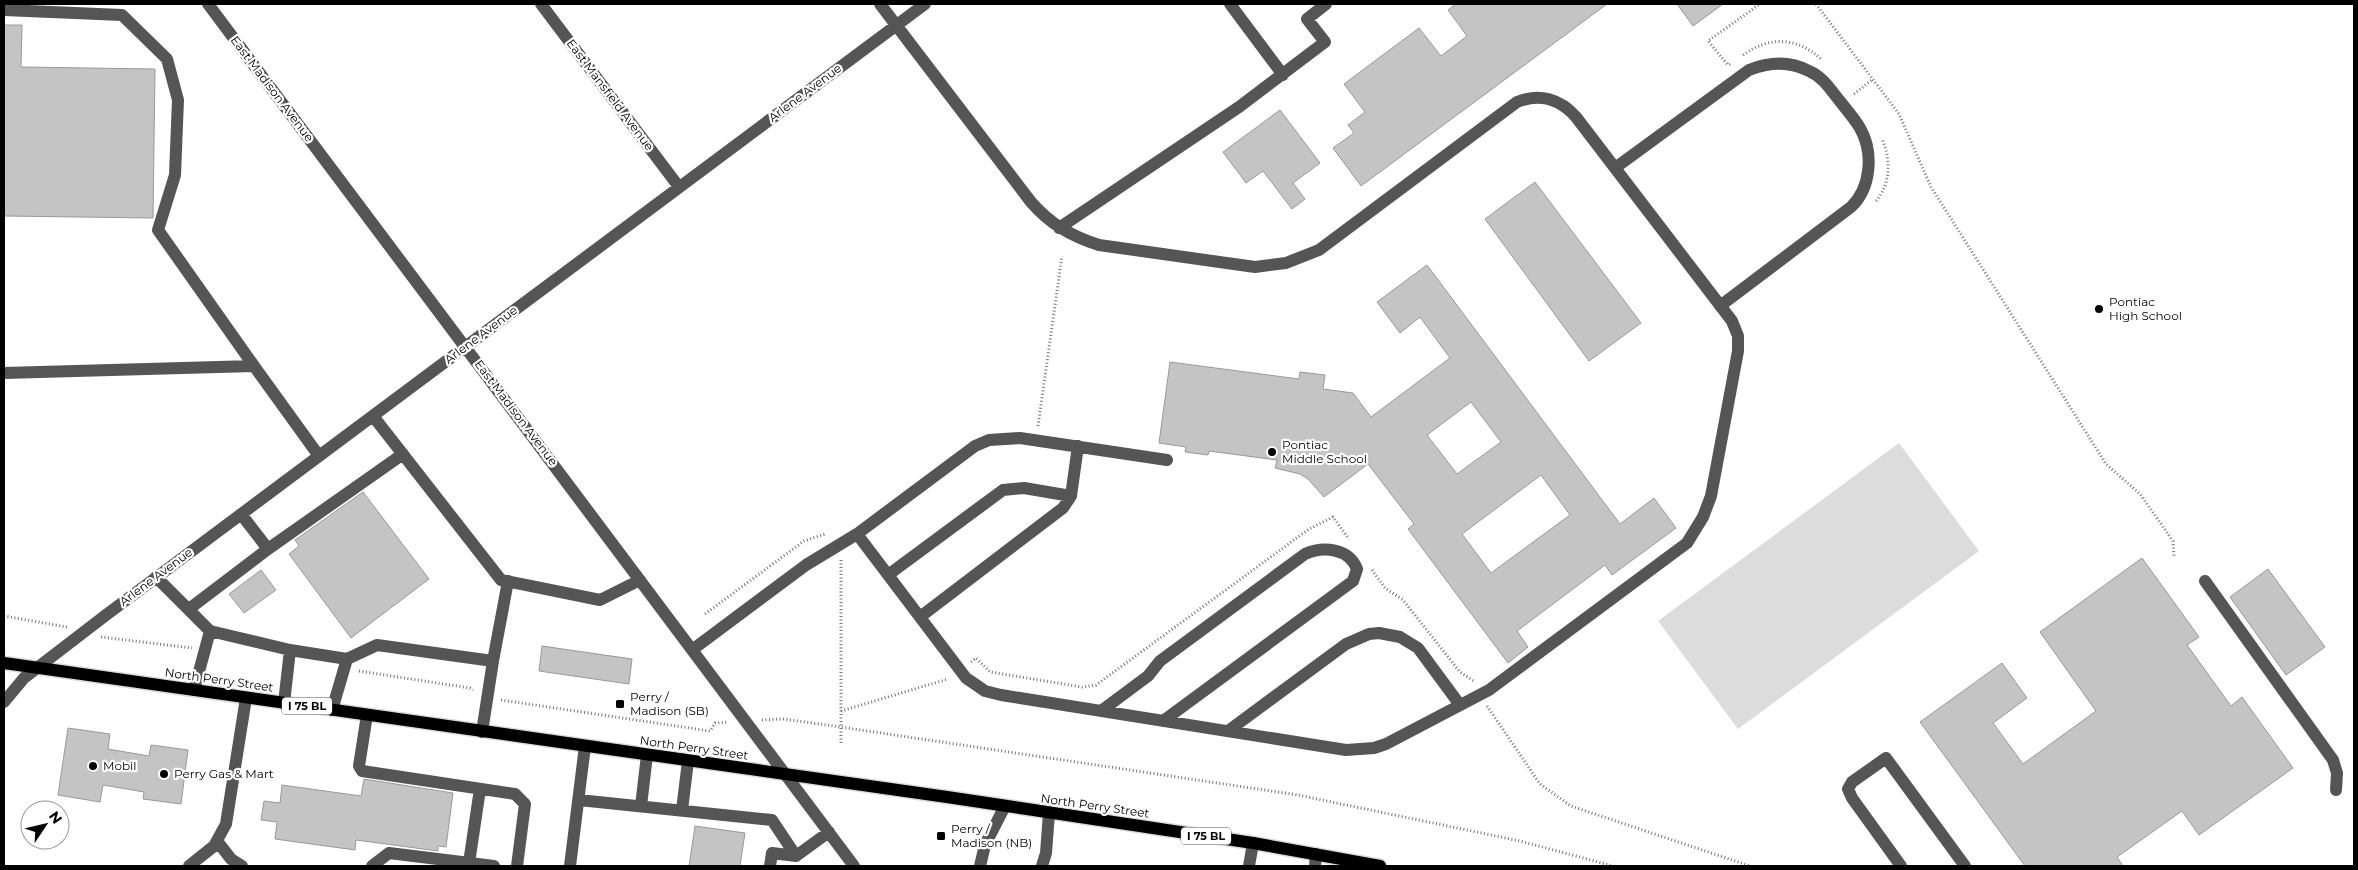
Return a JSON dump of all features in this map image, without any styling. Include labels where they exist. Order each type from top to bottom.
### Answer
[{"type":"main road","name":"North Perry Street","points":[[4,663],[1005,806],[1253,843],[1315,860],[1380,866]]},
{"type":"street","name":"East Madison Avenue","points":[[208,4],[854,866]]},
{"type":"street","name":"East Mansfield Avenue","points":[[541,4],[679,187]]},
{"type":"street","points":[[857,534],[966,678],[985,691],[1346,750],[1360,750],[1386,744],[1480,694],[1679,550],[1696,530],[1711,496],[1738,352],[1735,329],[1720,306],[1569,109],[1551,99],[1533,98],[1509,107],[1319,250],[1286,263],[1266,267],[1243,266],[1098,245],[1082,240],[1059,228],[1031,202],[880,4]]},
{"type":"street","name":"Arlene Avenue","points":[[4,702],[18,684],[156,577],[925,4]]},
{"type":"street","points":[[1230,4],[1283,75]]},
{"type":"street","points":[[1059,228],[1239,107],[1325,42],[1307,18],[1326,4]]},
{"type":"street","points":[[4,10],[122,15],[166,59],[178,100],[175,175],[158,230],[319,456]]},
{"type":"street","points":[[1615,168],[1749,70],[1760,66],[1782,64],[1809,70],[1824,80],[1860,128],[1866,146],[1867,176],[1861,196],[1851,208],[1720,306]]},
{"type":"street","points":[[4,373],[254,366]]},
{"type":"street","points":[[373,416],[501,580],[600,600],[640,580]]},
{"type":"street","points":[[692,650],[806,564],[857,534],[975,446],[989,440],[1020,438],[1167,460]]},
{"type":"street","points":[[920,616],[1062,508],[1071,496],[1078,446]]},
{"type":"street","points":[[189,610],[268,550],[403,454]]},
{"type":"street","points":[[888,575],[1002,490],[1024,488],[1071,496]]},
{"type":"street","points":[[241,514],[268,550]]},
{"type":"street","points":[[1101,711],[1148,676],[1160,661],[1304,554],[1319,549],[1328,549],[1337,551],[1352,560],[1357,569],[1353,580],[1163,721]]},
{"type":"street","points":[[156,577],[210,630],[345,664]]},
{"type":"street","points":[[482,732],[492,661],[508,581]]},
{"type":"street","points":[[2205,581],[2333,760],[2337,773],[2336,790]]},
{"type":"street","points":[[194,690],[210,630]]},
{"type":"street","points":[[1228,731],[1346,644],[1369,634],[1385,634],[1400,637],[1418,648],[1460,705]]},
{"type":"street","points":[[332,710],[345,664],[377,645],[492,661]]},
{"type":"street","points":[[284,703],[290,650]]},
{"type":"street","points":[[189,866],[217,841],[226,824],[230,809],[246,698]]},
{"type":"street","points":[[366,715],[359,766],[362,771],[515,794],[525,804],[517,866]]},
{"type":"street","points":[[570,866],[586,746]]},
{"type":"street","points":[[641,806],[647,755]]},
{"type":"street","points":[[1901,866],[1852,798],[1848,789],[1852,782],[1886,758],[1964,866]]},
{"type":"street","points":[[682,810],[688,761]]},
{"type":"street","points":[[469,863],[480,789]]},
{"type":"street","points":[[579,800],[772,820],[796,856]]},
{"type":"street","points":[[980,866],[985,846],[1005,806]]},
{"type":"street","points":[[1042,866],[1046,853],[1049,813]]},
{"type":"street","points":[[770,866],[772,853],[796,856],[829,832]]},
{"type":"street","points":[[217,841],[230,858],[242,866]]},
{"type":"street","points":[[1250,866],[1253,843]]},
{"type":"street","points":[[372,866],[389,854],[494,866]]},
{"type":"path","points":[[1760,4],[1708,42],[1728,65],[1758,45],[1777,41],[1798,44],[1815,53],[1828,64]]},
{"type":"path","points":[[1816,4],[1899,114],[1931,187],[2106,464],[2140,494],[2174,541],[2174,557]]},
{"type":"path","points":[[1841,103],[1873,80]]},
{"type":"path","points":[[1852,95],[1857,102]]},
{"type":"path","points":[[1874,204],[1880,196],[1890,170],[1886,148],[1880,135]]},
{"type":"path","points":[[1038,427],[1062,256]]},
{"type":"path","points":[[840,544],[841,744]]},
{"type":"path","points":[[4,616],[57,624]]},
{"type":"path","points":[[109,640],[205,650]]},
{"type":"path","points":[[345,664],[470,688],[479,697],[710,731],[715,723]]},
{"type":"path","points":[[1480,694],[1540,784],[1570,806],[1750,866]]},
{"type":"path","points":[[783,719],[1298,795],[1520,841],[1613,866]]},
{"type":"shaded area","points":[[1899,443],[1979,551],[1738,729],[1658,621]]},
{"type":"building","points":[[1456,4],[1607,4],[1361,186],[1333,148],[1354,133],[1348,125],[1365,112],[1344,84],[1419,28],[1441,56],[1467,36],[1448,10]]},
{"type":"building","points":[[1677,4],[1723,4],[1693,26]]},
{"type":"building","points":[[4,25],[22,25],[21,67],[155,69],[153,218],[4,216]]},
{"type":"building","points":[[1280,110],[1320,163],[1293,183],[1305,199],[1292,209],[1263,171],[1246,183],[1223,152]]},
{"type":"building","points":[[1535,182],[1641,323],[1589,361],[1485,219]]},
{"type":"building","points":[[1427,265],[1620,524],[1654,498],[1676,528],[1612,575],[1605,565],[1517,631],[1528,647],[1508,663],[1408,529],[1414,524],[1368,464],[1324,497],[1308,479],[1300,474],[1275,468],[1277,460],[1209,451],[1208,455],[1185,452],[1186,447],[1159,443],[1170,362],[1299,379],[1300,372],[1325,375],[1323,389],[1353,393],[1371,417],[1450,358],[1420,317],[1400,333],[1377,302]],"holes":[[[1471,402],[1501,442],[1457,474],[1427,435]],[[1541,475],[1570,515],[1491,573],[1462,534]]]},
{"type":"building","points":[[363,492],[429,579],[351,638],[289,554],[299,546],[295,540]]},
{"type":"building","points":[[2142,558],[2199,637],[2187,645],[2231,706],[2242,697],[2293,768],[2199,835],[2182,811],[2117,857],[2123,866],[2025,866],[1920,722],[2002,663],[2027,698],[1993,723],[2023,764],[2096,711],[2040,632]]},
{"type":"building","points":[[2268,569],[2325,647],[2286,675],[2230,597]]},
{"type":"building","points":[[261,570],[276,590],[244,613],[229,594]]},
{"type":"building","points":[[542,646],[632,659],[629,684],[539,671]]},
{"type":"building","points":[[68,728],[110,734],[108,749],[149,756],[151,745],[188,750],[181,804],[143,799],[144,792],[103,785],[100,802],[58,795]]},
{"type":"building","points":[[364,779],[453,793],[446,847],[438,846],[438,851],[356,840],[355,850],[275,839],[277,822],[261,820],[264,801],[280,803],[282,785],[361,796]]},
{"type":"building","points":[[695,826],[745,833],[740,866],[689,866]]},
{"type":"place","name":"Pontiac High School","points":[[2099,309]]},
{"type":"place","name":"Pontiac Middle School","points":[[1272,452]]},
{"type":"place","name":"Perry / Madison (SB)","points":[[620,704]]},
{"type":"place","name":"Mobil","points":[[93,766]]},
{"type":"place","name":"Perry Gas & Mart","points":[[164,774]]},
{"type":"place","name":"Perry / Madison (NB)","points":[[941,836]]}]
